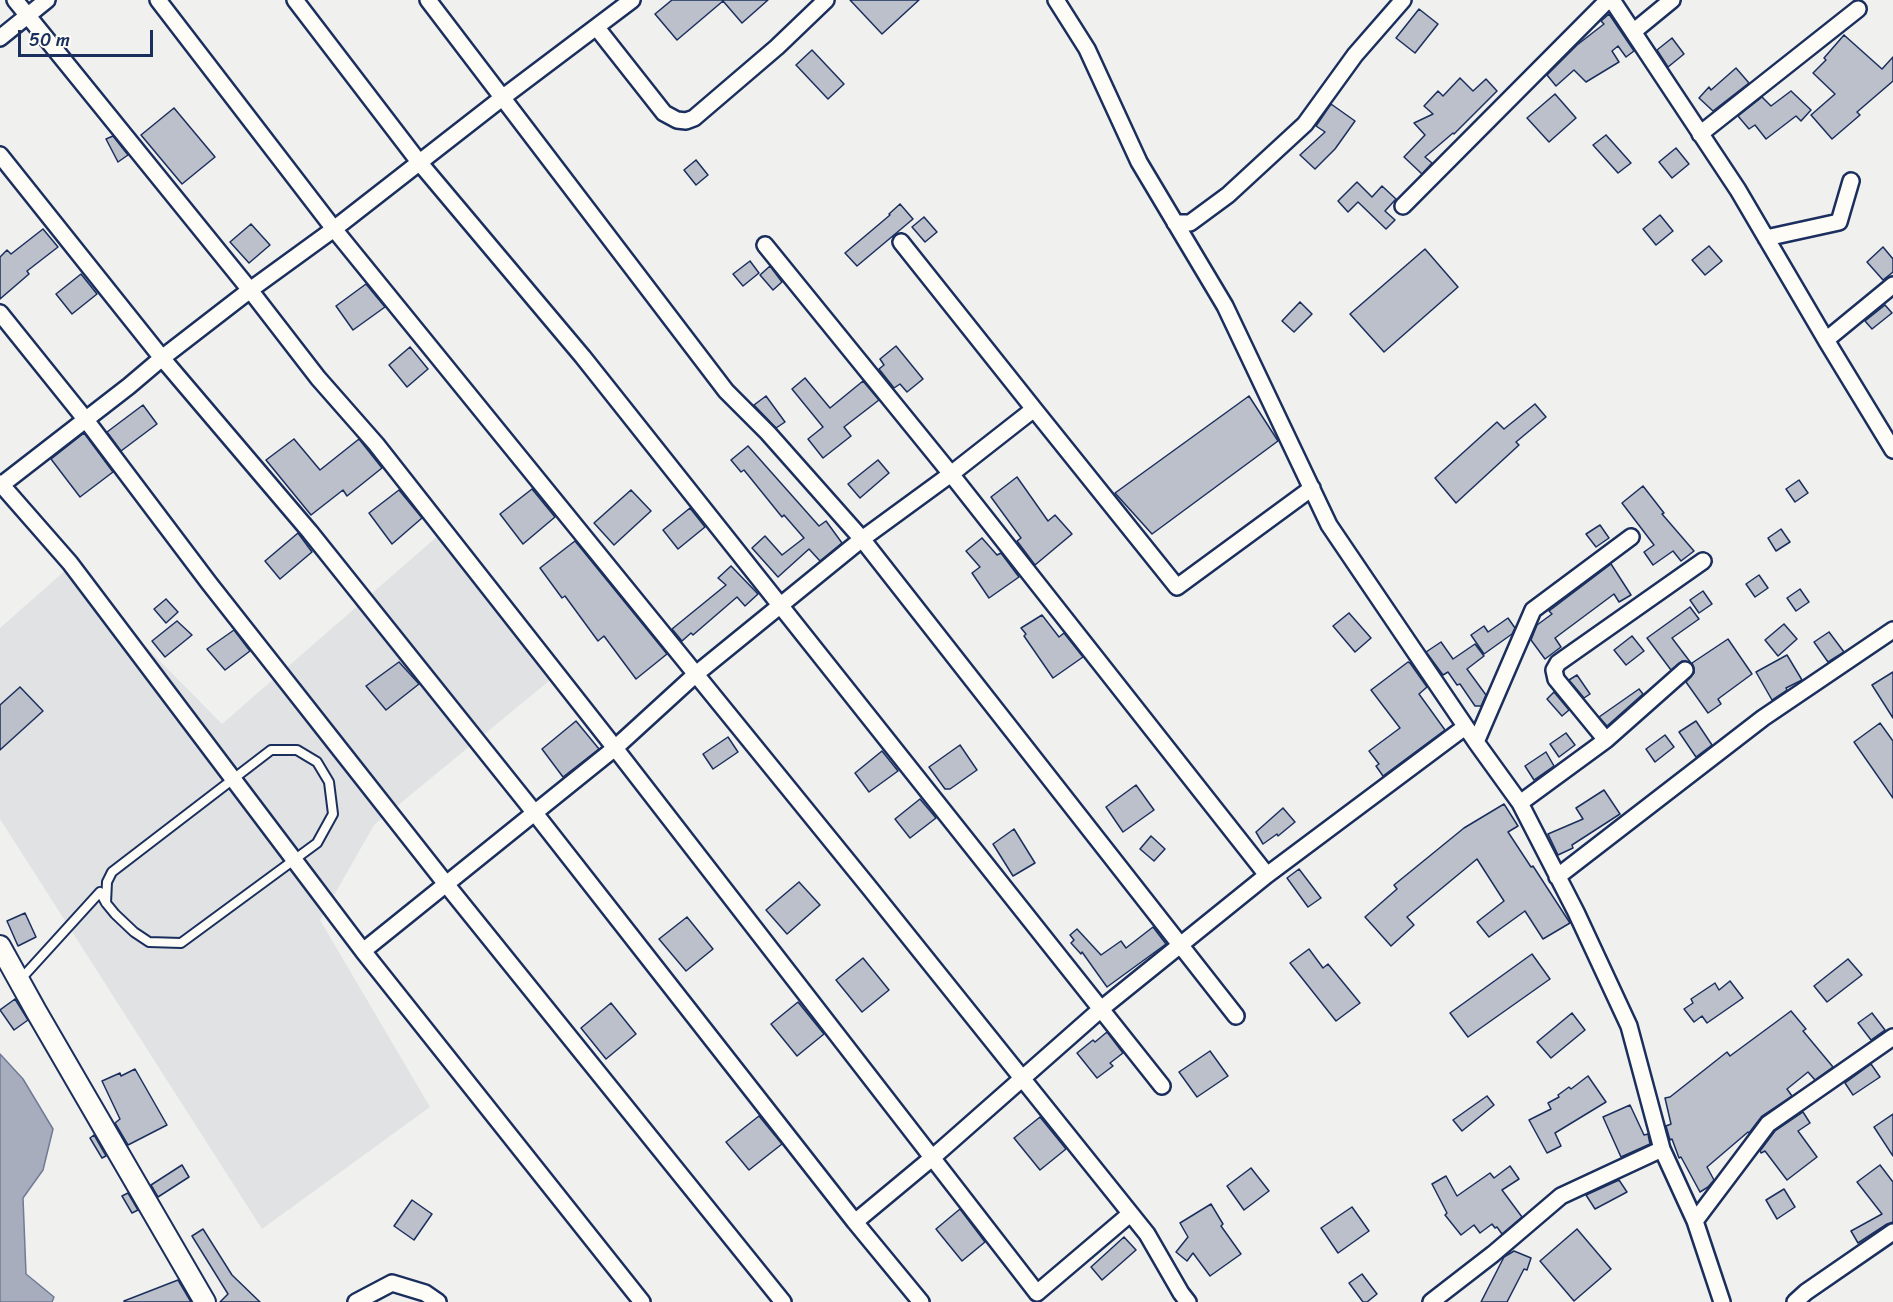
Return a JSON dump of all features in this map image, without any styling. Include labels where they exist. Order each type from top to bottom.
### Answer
[{"type":"street","points":[[15,0],[250,290],[318,378],[376,444],[615,748],[1037,1293],[1130,1214]]},
{"type":"street","points":[[0,38],[47,0]]},
{"type":"street","points":[[158,0],[334,229],[1147,1234],[1188,1302]]},
{"type":"street","points":[[295,0],[419,162],[583,357],[1162,1086]]},
{"type":"street","points":[[428,0],[726,391],[768,433],[862,539],[1236,1016]]},
{"type":"street","points":[[632,0],[334,229],[250,290],[0,485],[70,563],[363,951],[642,1302]]},
{"type":"street","points":[[597,28],[664,113],[677,120],[686,121],[694,118],[769,54],[826,0]]},
{"type":"street","points":[[1056,0],[1088,49],[1139,162],[1225,306],[1329,525],[1465,727],[1520,803],[1576,912],[1629,1026],[1662,1149],[1695,1221],[1722,1302]]},
{"type":"street","points":[[1175,224],[1190,223],[1228,195],[1305,124],[1355,55],[1403,0]]},
{"type":"street","points":[[1403,206],[1610,0],[1738,190],[1893,450]]},
{"type":"street","points":[[1633,32],[1672,0]]},
{"type":"street","points":[[1700,134],[1858,9]]},
{"type":"street","points":[[0,155],[162,358],[310,532],[534,812],[855,1222],[921,1302]]},
{"type":"street","points":[[1766,238],[1839,222],[1851,181]]},
{"type":"street","points":[[901,242],[1177,587],[1312,488]]},
{"type":"street","points":[[765,245],[951,474],[1267,875]]},
{"type":"street","points":[[1826,340],[1893,285]]},
{"type":"street","points":[[0,313],[86,420],[209,583],[446,884],[783,1302]]},
{"type":"street","points":[[363,951],[615,748],[696,674],[862,539],[951,474],[1034,409]]},
{"type":"street","points":[[1476,742],[1533,610],[1631,537]]},
{"type":"street","points":[[1606,740],[1556,679],[1554,670],[1558,663],[1703,561]]},
{"type":"street","points":[[1557,877],[1763,718],[1893,630]]},
{"type":"street","points":[[1520,803],[1606,740],[1685,670]]},
{"type":"street","points":[[855,1222],[932,1158],[1101,1009],[1267,875],[1465,727]]},
{"type":"street","points":[[0,946],[205,1302]]},
{"type":"street","points":[[1695,1221],[1768,1124],[1893,1037]]},
{"type":"street","points":[[1431,1302],[1493,1254],[1560,1196],[1662,1149]]},
{"type":"street","points":[[1796,1302],[1806,1292],[1893,1232]]},
{"type":"street","points":[[356,1302],[392,1282],[425,1293],[438,1302]]},
{"type":"lane","points":[[19,981],[100,892],[106,903],[134,932],[149,942],[181,943],[317,843],[333,814],[329,782],[317,762],[297,750],[271,750],[112,872],[107,882],[106,903]]},
{"type":"shaded area","points":[[440,534],[549,681],[374,825],[320,920],[430,1107],[262,1229],[0,819],[0,628],[68,568],[222,724]]},
{"type":"water","points":[[0,1054],[23,1079],[53,1129],[43,1170],[23,1198],[26,1274],[54,1297],[52,1302],[0,1302]]},
{"type":"building","points":[[672,0],[768,0],[742,23],[723,1],[677,40],[655,14]]},
{"type":"building","points":[[850,0],[919,0],[882,34]]},
{"type":"building","points":[[1419,9],[1438,24],[1415,53],[1396,38]]},
{"type":"building","points":[[1609,14],[1634,51],[1626,57],[1618,46],[1612,51],[1619,62],[1586,82],[1574,70],[1556,86],[1547,75],[1577,45],[1604,24],[1601,21]]},
{"type":"building","points":[[1844,35],[1882,69],[1893,57],[1893,81],[1857,112],[1860,115],[1832,139],[1811,115],[1835,94],[1813,73],[1826,60],[1824,58]]},
{"type":"building","points":[[1672,38],[1684,54],[1668,67],[1657,50]]},
{"type":"building","points":[[812,50],[844,84],[828,99],[796,65]]},
{"type":"building","points":[[1736,68],[1749,83],[1713,111],[1699,98],[1709,87],[1711,90]]},
{"type":"building","points":[[1460,78],[1473,91],[1486,79],[1497,91],[1454,134],[1425,157],[1432,163],[1422,174],[1404,157],[1425,135],[1414,123],[1433,114],[1424,106],[1438,91],[1443,96]]},
{"type":"building","points":[[1791,91],[1811,110],[1801,121],[1796,116],[1766,139],[1755,125],[1749,129],[1738,116],[1762,97],[1771,106]]},
{"type":"building","points":[[1555,94],[1576,118],[1549,142],[1527,118]]},
{"type":"building","points":[[1331,104],[1355,121],[1335,149],[1315,169],[1300,155],[1325,132],[1316,126]]},
{"type":"building","points":[[174,108],[215,157],[182,184],[141,135]]},
{"type":"building","points":[[1606,135],[1631,163],[1618,173],[1593,145]]},
{"type":"building","points":[[113,136],[128,155],[118,162],[106,139]]},
{"type":"building","points":[[1676,148],[1689,164],[1672,178],[1659,162]]},
{"type":"building","points":[[696,160],[708,175],[696,185],[684,170]]},
{"type":"building","points":[[1357,182],[1372,197],[1382,186],[1396,199],[1385,211],[1395,220],[1386,229],[1358,202],[1348,212],[1338,201]]},
{"type":"building","points":[[900,204],[913,219],[857,266],[845,253]]},
{"type":"building","points":[[1660,215],[1673,231],[1656,245],[1643,229]]},
{"type":"building","points":[[924,217],[937,232],[925,242],[912,227]]},
{"type":"building","points":[[251,224],[270,245],[249,263],[230,242]]},
{"type":"building","points":[[43,229],[58,247],[27,271],[29,274],[0,299],[0,257],[7,250],[11,254]]},
{"type":"building","points":[[1709,246],[1722,261],[1705,275],[1692,260]]},
{"type":"building","points":[[1883,247],[1893,259],[1893,272],[1883,280],[1867,262]]},
{"type":"building","points":[[1425,249],[1458,287],[1384,352],[1350,314]]},
{"type":"building","points":[[750,261],[759,273],[743,286],[733,274]]},
{"type":"building","points":[[770,266],[782,282],[773,290],[760,275]]},
{"type":"building","points":[[81,274],[97,294],[72,314],[56,294]]},
{"type":"building","points":[[366,284],[385,307],[353,330],[336,306]]},
{"type":"building","points":[[1300,302],[1312,314],[1294,332],[1282,321]]},
{"type":"building","points":[[1885,305],[1892,313],[1872,329],[1865,321]]},
{"type":"building","points":[[896,346],[923,379],[907,392],[900,384],[894,388],[879,369],[884,365],[880,359]]},
{"type":"building","points":[[410,347],[428,369],[407,387],[389,365]]},
{"type":"building","points":[[805,378],[830,408],[863,381],[879,400],[844,427],[851,436],[823,458],[808,439],[823,427],[792,389]]},
{"type":"building","points":[[766,396],[785,422],[776,428],[754,405]]},
{"type":"building","points":[[1249,396],[1278,441],[1152,534],[1115,493]]},
{"type":"building","points":[[1535,404],[1546,417],[1516,442],[1519,445],[1456,503],[1435,478],[1497,422],[1504,429]]},
{"type":"building","points":[[143,405],[157,424],[121,451],[107,432]]},
{"type":"building","points":[[84,433],[113,472],[80,497],[51,459]]},
{"type":"building","points":[[294,439],[320,470],[359,439],[382,468],[347,496],[343,490],[311,515],[266,460]]},
{"type":"building","points":[[748,446],[819,526],[826,521],[842,543],[820,561],[809,549],[778,577],[752,548],[765,536],[782,555],[804,538],[784,515],[782,517],[744,470],[741,472],[731,460]]},
{"type":"building","points":[[878,460],[889,473],[860,498],[848,484]]},
{"type":"building","points":[[1017,477],[1048,521],[1055,515],[1072,534],[1035,565],[1017,541],[1021,538],[991,497]]},
{"type":"building","points":[[1799,480],[1808,493],[1795,502],[1786,489]]},
{"type":"building","points":[[1643,486],[1664,513],[1662,514],[1694,551],[1681,561],[1673,551],[1653,565],[1644,552],[1654,545],[1622,503]]},
{"type":"building","points":[[532,489],[555,517],[523,544],[500,514]]},
{"type":"building","points":[[399,490],[422,518],[392,544],[369,513]]},
{"type":"building","points":[[631,490],[651,511],[614,545],[594,523]]},
{"type":"building","points":[[690,508],[705,527],[678,549],[663,530]]},
{"type":"building","points":[[1600,525],[1609,538],[1596,547],[1586,534]]},
{"type":"building","points":[[1781,529],[1790,542],[1776,551],[1768,538]]},
{"type":"building","points":[[298,533],[312,552],[280,579],[265,561]]},
{"type":"building","points":[[982,538],[997,555],[1001,553],[1019,577],[989,598],[972,573],[980,567],[966,551]]},
{"type":"building","points":[[575,541],[667,654],[636,679],[604,636],[598,641],[565,596],[562,598],[540,568]]},
{"type":"building","points":[[1611,564],[1631,595],[1619,602],[1614,594],[1555,638],[1561,647],[1545,659],[1531,640],[1537,625],[1552,614],[1549,611]]},
{"type":"building","points":[[731,566],[758,594],[745,606],[737,597],[693,635],[691,633],[682,641],[672,629],[726,585],[718,578]]},
{"type":"building","points":[[1759,575],[1768,588],[1755,597],[1746,584]]},
{"type":"building","points":[[1800,589],[1809,602],[1796,611],[1787,598]]},
{"type":"building","points":[[1703,591],[1712,604],[1699,613],[1690,600]]},
{"type":"building","points":[[166,599],[178,612],[166,623],[154,609]]},
{"type":"building","points":[[1690,607],[1699,619],[1672,638],[1691,663],[1682,661],[1671,670],[1647,638]]},
{"type":"building","points":[[1349,613],[1371,638],[1355,652],[1333,626]]},
{"type":"building","points":[[1042,615],[1059,637],[1064,633],[1083,657],[1053,678],[1021,628]]},
{"type":"building","points":[[1508,618],[1515,628],[1512,634],[1484,654],[1471,635],[1484,626],[1488,632]]},
{"type":"building","points":[[177,621],[192,635],[165,657],[152,641]]},
{"type":"building","points":[[1784,624],[1797,639],[1778,656],[1765,640]]},
{"type":"building","points":[[234,630],[250,651],[225,670],[207,649]]},
{"type":"building","points":[[1829,632],[1844,652],[1828,662],[1814,642]]},
{"type":"building","points":[[1632,636],[1644,651],[1626,665],[1614,650]]},
{"type":"building","points":[[1728,639],[1752,674],[1718,699],[1721,704],[1708,713],[1686,682],[1694,673],[1692,663]]},
{"type":"building","points":[[1441,642],[1453,659],[1475,644],[1484,656],[1467,669],[1486,695],[1481,706],[1475,706],[1460,684],[1457,685],[1448,672],[1443,675],[1426,652]]},
{"type":"building","points":[[1787,655],[1802,680],[1786,688],[1787,690],[1772,700],[1756,672]]},
{"type":"building","points":[[399,662],[419,684],[386,710],[366,686]]},
{"type":"building","points":[[1408,662],[1427,687],[1419,694],[1445,730],[1383,776],[1376,766],[1379,764],[1369,751],[1400,728],[1371,690]]},
{"type":"building","points":[[1893,672],[1893,718],[1872,685]]},
{"type":"building","points":[[1577,675],[1590,694],[1584,698],[1569,680]]},
{"type":"building","points":[[20,687],[43,711],[0,750],[0,705]]},
{"type":"building","points":[[1639,689],[1643,694],[1607,726],[1599,717]]},
{"type":"building","points":[[1554,692],[1569,710],[1562,716],[1547,699]]},
{"type":"building","points":[[576,721],[599,749],[563,777],[542,749]]},
{"type":"building","points":[[1696,721],[1712,745],[1696,757],[1679,732]]},
{"type":"building","points":[[1880,723],[1893,741],[1893,798],[1854,742]]},
{"type":"building","points":[[1566,733],[1575,745],[1559,757],[1550,744]]},
{"type":"building","points":[[1665,735],[1674,747],[1655,762],[1646,749]]},
{"type":"building","points":[[728,737],[738,752],[713,769],[703,754]]},
{"type":"building","points":[[960,745],[977,770],[950,789],[945,789],[929,767]]},
{"type":"building","points":[[882,751],[898,771],[869,792],[855,773]]},
{"type":"building","points":[[1546,752],[1554,766],[1534,780],[1525,766]]},
{"type":"building","points":[[1136,785],[1154,810],[1123,832],[1106,807]]},
{"type":"building","points":[[1604,790],[1620,814],[1572,845],[1573,848],[1558,855],[1548,834],[1583,819],[1576,808]]},
{"type":"building","points":[[920,799],[936,818],[910,838],[895,819]]},
{"type":"building","points":[[1504,804],[1518,826],[1508,832],[1570,923],[1543,939],[1525,911],[1489,937],[1477,922],[1504,901],[1477,859],[1407,917],[1414,925],[1391,946],[1365,917],[1397,889],[1394,885],[1464,828]]},
{"type":"building","points":[[1283,808],[1295,822],[1278,836],[1277,834],[1263,844],[1256,832]]},
{"type":"building","points":[[1014,829],[1035,863],[1013,876],[993,844]]},
{"type":"building","points":[[1151,836],[1165,849],[1154,861],[1140,849]]},
{"type":"building","points":[[1299,869],[1321,898],[1308,907],[1287,878]]},
{"type":"building","points":[[799,882],[820,905],[787,934],[766,910]]},
{"type":"building","points":[[25,913],[36,937],[18,946],[7,921]]},
{"type":"building","points":[[687,917],[713,949],[686,971],[659,939]]},
{"type":"building","points":[[1153,927],[1166,944],[1107,987],[1082,952],[1081,954],[1071,943],[1074,940],[1070,935],[1077,929],[1101,955],[1121,941],[1126,948]]},
{"type":"building","points":[[1309,949],[1323,968],[1328,964],[1360,1003],[1336,1021],[1290,963]]},
{"type":"building","points":[[1532,954],[1550,979],[1468,1037],[1450,1013]]},
{"type":"building","points":[[863,958],[889,990],[862,1012],[836,980]]},
{"type":"building","points":[[1848,959],[1862,975],[1827,1002],[1814,986]]},
{"type":"building","points":[[1730,981],[1743,998],[1707,1023],[1702,1016],[1694,1022],[1684,1009],[1693,1003],[1691,999],[1715,983],[1719,990]]},
{"type":"building","points":[[15,999],[28,1020],[14,1030],[0,1010]]},
{"type":"building","points":[[798,1002],[824,1034],[797,1056],[771,1024]]},
{"type":"building","points":[[611,1003],[636,1034],[606,1059],[581,1028]]},
{"type":"building","points":[[1791,1011],[1806,1029],[1803,1031],[1833,1067],[1815,1080],[1808,1072],[1787,1089],[1792,1096],[1762,1116],[1749,1133],[1707,1167],[1714,1180],[1700,1192],[1681,1157],[1679,1158],[1672,1139],[1670,1140],[1666,1126],[1671,1124],[1665,1098],[1670,1097],[1727,1052],[1730,1056]]},
{"type":"building","points":[[1572,1013],[1585,1030],[1551,1058],[1537,1042]]},
{"type":"building","points":[[1872,1013],[1885,1030],[1871,1040],[1858,1023]]},
{"type":"building","points":[[1107,1032],[1123,1053],[1110,1063],[1113,1066],[1097,1078],[1077,1053]]},
{"type":"building","points":[[1210,1051],[1228,1076],[1197,1097],[1179,1072]]},
{"type":"building","points":[[1871,1064],[1880,1077],[1853,1095],[1845,1083]]},
{"type":"building","points":[[135,1069],[167,1125],[128,1145],[115,1123],[120,1119],[102,1081]]},
{"type":"building","points":[[1588,1076],[1606,1102],[1555,1133],[1561,1146],[1547,1153],[1529,1120],[1551,1109],[1548,1103]]},
{"type":"building","points":[[1487,1096],[1494,1105],[1462,1131],[1453,1120]]},
{"type":"building","points":[[1630,1105],[1644,1135],[1648,1134],[1650,1144],[1621,1157],[1603,1117]]},
{"type":"building","points":[[1803,1112],[1810,1123],[1798,1131],[1817,1157],[1787,1180],[1765,1151],[1761,1153],[1760,1151],[1775,1131]]},
{"type":"building","points":[[1893,1114],[1893,1156],[1874,1127]]},
{"type":"building","points":[[759,1116],[782,1144],[749,1170],[726,1142]]},
{"type":"building","points":[[1040,1117],[1066,1149],[1040,1170],[1014,1138]]},
{"type":"building","points":[[94,1135],[106,1156],[102,1158],[90,1138]]},
{"type":"building","points":[[182,1165],[189,1177],[158,1197],[151,1185]]},
{"type":"building","points":[[1880,1165],[1893,1182],[1893,1222],[1858,1243],[1851,1231],[1882,1214],[1857,1182]]},
{"type":"building","points":[[1510,1166],[1519,1179],[1502,1190],[1522,1217],[1502,1234],[1492,1224],[1480,1233],[1474,1225],[1461,1235],[1445,1215],[1447,1213],[1432,1184],[1446,1176],[1457,1196],[1490,1173],[1494,1178]]},
{"type":"building","points":[[1251,1168],[1269,1191],[1244,1210],[1227,1186]]},
{"type":"building","points":[[1619,1180],[1627,1192],[1595,1209],[1586,1195]]},
{"type":"building","points":[[1784,1189],[1795,1207],[1777,1219],[1766,1200]]},
{"type":"building","points":[[128,1193],[138,1210],[132,1213],[122,1196]]},
{"type":"building","points":[[412,1200],[432,1214],[414,1240],[394,1226]]},
{"type":"building","points":[[1211,1204],[1223,1224],[1221,1226],[1241,1254],[1210,1276],[1193,1253],[1187,1261],[1176,1252],[1188,1237],[1180,1223]]},
{"type":"building","points":[[1352,1207],[1369,1231],[1338,1253],[1321,1228]]},
{"type":"building","points":[[960,1209],[985,1242],[962,1261],[936,1229]]},
{"type":"building","points":[[203,1229],[232,1275],[260,1302],[220,1302],[228,1294],[192,1236]]},
{"type":"building","points":[[1577,1229],[1611,1269],[1574,1301],[1540,1261]]},
{"type":"building","points":[[1124,1237],[1136,1250],[1102,1280],[1091,1267]]},
{"type":"building","points":[[1514,1251],[1531,1258],[1527,1270],[1524,1269],[1507,1302],[1481,1302],[1504,1257]]},
{"type":"building","points":[[1362,1274],[1377,1294],[1367,1302],[1363,1302],[1349,1283]]},
{"type":"building","points":[[178,1280],[191,1302],[124,1302],[124,1301]]}]
